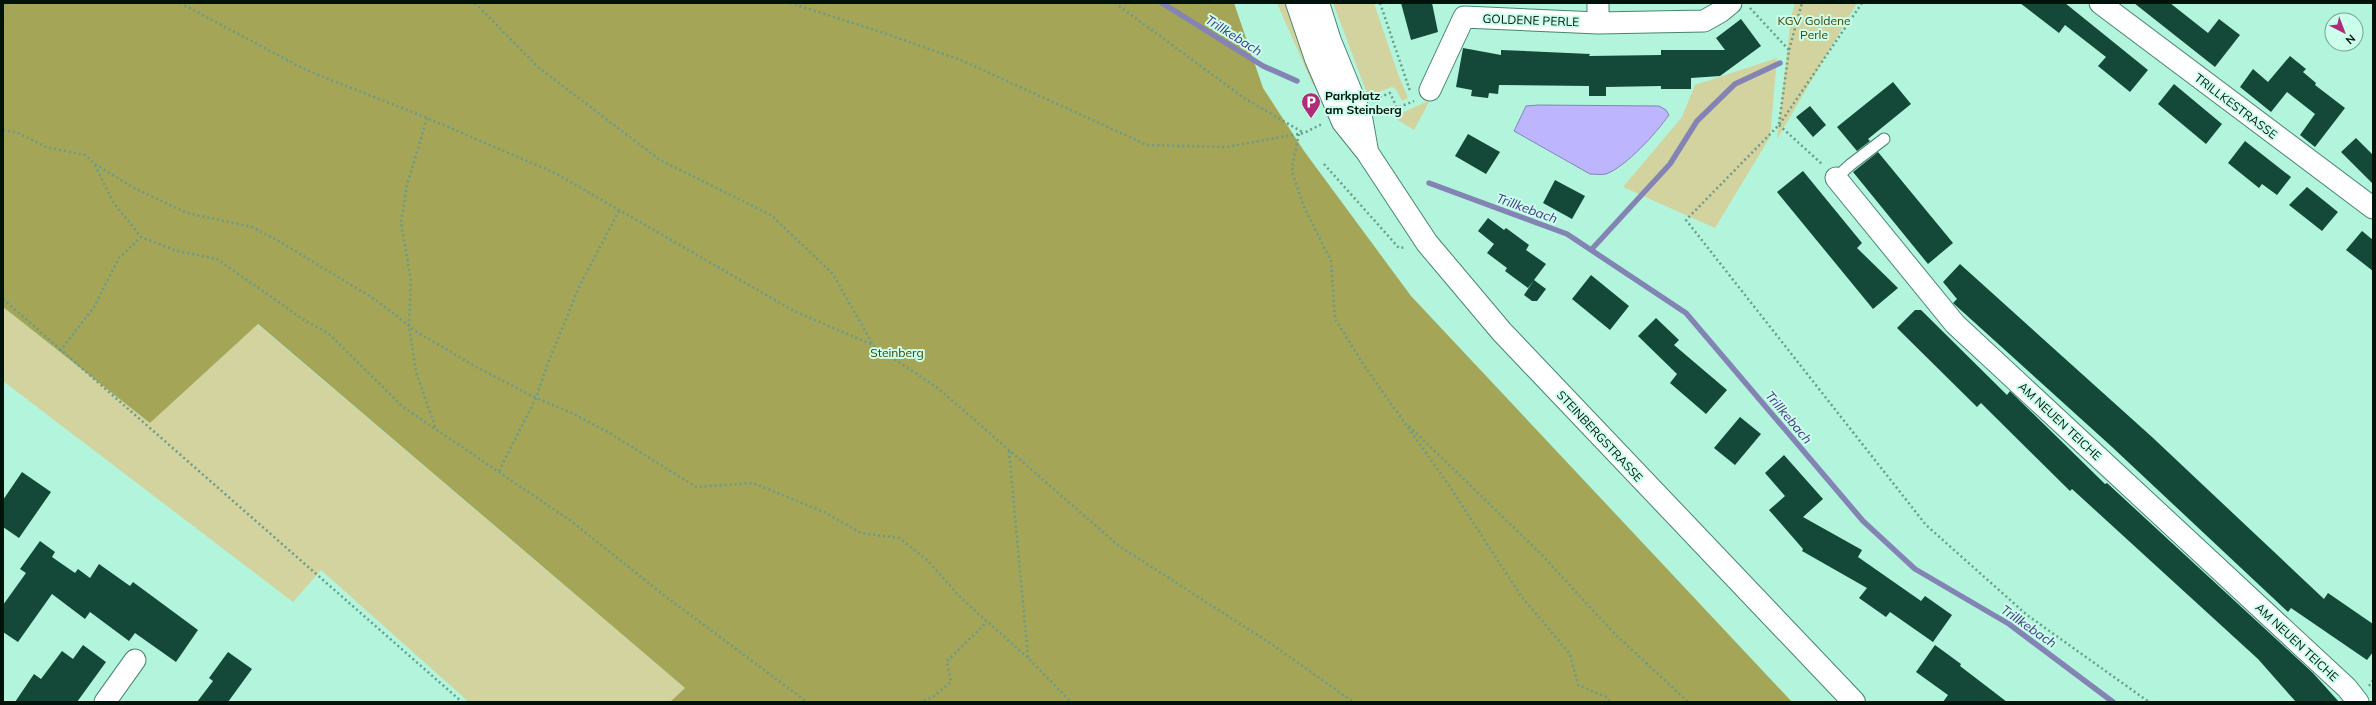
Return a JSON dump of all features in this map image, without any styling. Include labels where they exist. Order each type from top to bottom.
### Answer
[{"type":"main road","name":"STEINBERGSTRASSE","points":[[1297,3],[1316,59],[1340,118],[1367,152],[1427,243],[1502,332],[1854,702]]},
{"type":"main road","points":[[1318,3],[1332,47],[1361,117],[1367,152]]},
{"type":"street","name":"GOLDENE PERLE","points":[[1430,90],[1462,10],[1598,13],[1704,21],[1720,12],[1731,3]]},
{"type":"street","name":"TRILLKESTRASSE","points":[[2100,3],[2373,208]]},
{"type":"street","name":"AM NEUEN TEICHE","points":[[1836,178],[1955,324],[2347,688],[2358,702]]},
{"type":"street","points":[[105,702],[135,660]]},
{"type":"lane","points":[[1836,178],[1850,164],[1884,139]]},
{"type":"path","points":[[180,3],[306,70],[427,118],[555,173],[620,209],[794,311],[873,345],[939,389],[1119,546],[1273,645],[1353,702]]},
{"type":"path","points":[[475,3],[539,68],[660,160],[771,215],[833,274],[873,345]]},
{"type":"path","points":[[790,3],[881,32],[963,61],[1147,145],[1226,147],[1304,133],[1324,123]]},
{"type":"path","points":[[1115,3],[1244,98],[1304,133]]},
{"type":"path","points":[[1370,101],[1390,93],[1397,108],[1414,101],[1380,3]]},
{"type":"path","points":[[1746,3],[1789,50]]},
{"type":"path","points":[[1779,125],[1789,50],[1802,3]]},
{"type":"path","points":[[1862,3],[1779,125],[1686,220],[1926,525],[2027,616],[2148,702]]},
{"type":"path","points":[[427,118],[407,185],[401,222],[411,280],[409,326],[416,372],[436,429]]},
{"type":"path","points":[[1779,125],[1836,178]]},
{"type":"path","points":[[3,130],[18,133],[46,147],[85,155],[95,164],[134,188],[187,213],[252,228],[277,240],[376,300],[409,326],[478,368],[536,398],[570,412],[608,432],[696,487],[753,483],[824,512],[860,533],[899,538],[928,560],[962,599],[1028,658],[1071,702]]},
{"type":"path","points":[[1299,134],[1292,167],[1293,176],[1307,214],[1331,261],[1335,319],[1365,367],[1405,421],[1521,596],[1570,654],[1578,685],[1606,697],[1610,702]]},
{"type":"path","points":[[95,164],[113,202],[141,237],[177,251],[216,259],[304,320],[328,333],[403,408],[499,471],[571,521],[665,596],[807,702]]},
{"type":"path","points":[[1324,164],[1399,248],[1427,243]]},
{"type":"path","points":[[499,471],[536,398],[548,363],[579,287],[620,209]]},
{"type":"path","points":[[60,351],[94,307],[119,258],[141,237]]},
{"type":"path","points":[[3,299],[60,351],[462,702]]},
{"type":"path","points":[[1405,421],[1542,555],[1614,632],[1688,702]]},
{"type":"path","points":[[1009,450],[1028,658]]},
{"type":"path","points":[[919,702],[933,697],[951,682],[947,661],[987,622]]},
{"type":"green space","name":"Steinberg","points":[[3,3],[1234,3],[1263,88],[1304,151],[1411,296],[1792,702],[670,702],[685,688],[258,324],[150,423],[3,307]]},
{"type":"green space","points":[[1277,3],[1286,3],[1318,83],[1313,85]]},
{"type":"green space","points":[[1333,3],[1374,3],[1398,74],[1408,98],[1402,101],[1396,89],[1392,87],[1368,96]]},
{"type":"green space","name":"KGV Goldene Perle","points":[[1795,3],[1857,3],[1777,139],[1791,18]]},
{"type":"green space","points":[[1777,58],[1770,137],[1715,228],[1623,187],[1682,117],[1695,85]]},
{"type":"green space","points":[[1430,100],[1414,130],[1393,117]]},
{"type":"green space","points":[[3,307],[150,423],[257,324],[685,688],[670,702],[469,702],[321,570],[293,602],[3,381]]},
{"type":"shaded area","points":[[1526,106],[1659,106],[1666,110],[1669,115],[1657,131],[1632,157],[1623,164],[1606,174],[1590,174],[1514,131]]},
{"type":"building","points":[[1401,3],[1432,3],[1438,32],[1411,40]]},
{"type":"building","points":[[2020,3],[2065,3],[2148,70],[2130,92],[2098,66],[2106,57],[2065,25],[2059,33]]},
{"type":"building","points":[[2134,3],[2170,3],[2208,33],[2219,19],[2240,35],[2215,67]]},
{"type":"building","points":[[1741,19],[1761,46],[1720,76],[1691,78],[1691,89],[1661,89],[1661,86],[1606,87],[1606,96],[1589,96],[1589,86],[1499,85],[1498,94],[1489,93],[1488,98],[1471,96],[1472,90],[1456,87],[1463,48],[1501,55],[1501,50],[1590,54],[1589,56],[1661,55],[1661,50],[1725,50],[1716,38]]},
{"type":"building","points":[[2290,56],[2306,69],[2303,72],[2316,83],[2315,85],[2345,108],[2315,147],[2300,135],[2315,114],[2287,92],[2271,112],[2240,87],[2253,69],[2268,82]]},
{"type":"building","points":[[1893,82],[1911,104],[1868,139],[1870,141],[1857,151],[1837,127]]},
{"type":"building","points":[[2174,84],[2222,124],[2206,144],[2158,104]]},
{"type":"building","points":[[1810,106],[1826,125],[1813,137],[1796,117]]},
{"type":"building","points":[[1468,134],[1500,152],[1486,174],[1455,156]]},
{"type":"building","points":[[2356,138],[2373,155],[2373,184],[2341,152]]},
{"type":"building","points":[[2245,141],[2291,177],[2277,195],[2262,184],[2259,188],[2228,163]]},
{"type":"building","points":[[1878,152],[1953,243],[1928,264],[1853,172]]},
{"type":"building","points":[[1803,171],[1862,243],[1857,248],[1898,288],[1873,309],[1777,192]]},
{"type":"building","points":[[1555,180],[1585,196],[1572,219],[1543,203]]},
{"type":"building","points":[[2307,187],[2338,212],[2322,231],[2289,205]]},
{"type":"building","points":[[1488,218],[1504,230],[1506,228],[1529,245],[1526,250],[1546,264],[1528,288],[1505,271],[1507,268],[1487,253],[1494,244],[1478,231]]},
{"type":"building","points":[[2362,231],[2373,240],[2373,271],[2346,250]]},
{"type":"building","points":[[1960,264],[2152,437],[2324,599],[2328,593],[2373,624],[2373,652],[2367,660],[2291,608],[2288,612],[2111,446],[1953,303],[1957,299],[1943,282]]},
{"type":"building","points":[[1591,275],[1629,306],[1610,330],[1572,299]]},
{"type":"building","points":[[1534,280],[1546,289],[1537,301],[1532,301],[1524,295]]},
{"type":"building","points":[[1915,310],[1921,310],[2007,395],[2010,391],[2105,484],[2107,483],[2313,673],[2339,702],[2296,702],[2258,659],[2072,489],[2070,491],[1981,403],[1977,407],[1897,328]]},
{"type":"building","points":[[1656,318],[1679,340],[1674,345],[1727,390],[1706,414],[1670,383],[1677,374],[1638,336]]},
{"type":"building","points":[[1740,417],[1761,434],[1735,465],[1714,448]]},
{"type":"building","points":[[1784,455],[1823,499],[1803,517],[1862,550],[1858,557],[1921,601],[1925,596],[1952,615],[1933,642],[1890,612],[1886,617],[1859,598],[1867,588],[1802,551],[1803,549],[1769,510],[1785,496],[1765,473]]},
{"type":"building","points":[[22,472],[51,492],[19,538],[3,527],[3,500]]},
{"type":"building","points":[[40,541],[55,552],[52,557],[75,573],[78,569],[90,578],[99,564],[130,586],[133,582],[198,630],[176,662],[135,633],[129,641],[90,612],[85,619],[52,594],[18,642],[3,632],[3,605],[26,573],[20,569]]},
{"type":"building","points":[[83,645],[106,662],[77,702],[15,702],[34,674],[41,679],[62,651],[73,659]]},
{"type":"building","points":[[1935,645],[1961,664],[1960,666],[2007,702],[1943,702],[1948,695],[1916,672]]},
{"type":"building","points":[[228,652],[252,669],[228,702],[197,702],[213,681],[209,678]]},
{"type":"waterway","name":"Trillkebach","points":[[1162,3],[1263,66],[1297,81]]},
{"type":"waterway","points":[[1591,250],[1670,164],[1697,121],[1735,84],[1780,63]]},
{"type":"waterway","name":"Trillkebach","points":[[1429,183],[1567,234],[1686,313],[1863,521],[1915,569],[2009,624],[2113,702]]},
{"type":"place","name":"Parkplatz am Steinberg","points":[[1311,119]]}]
